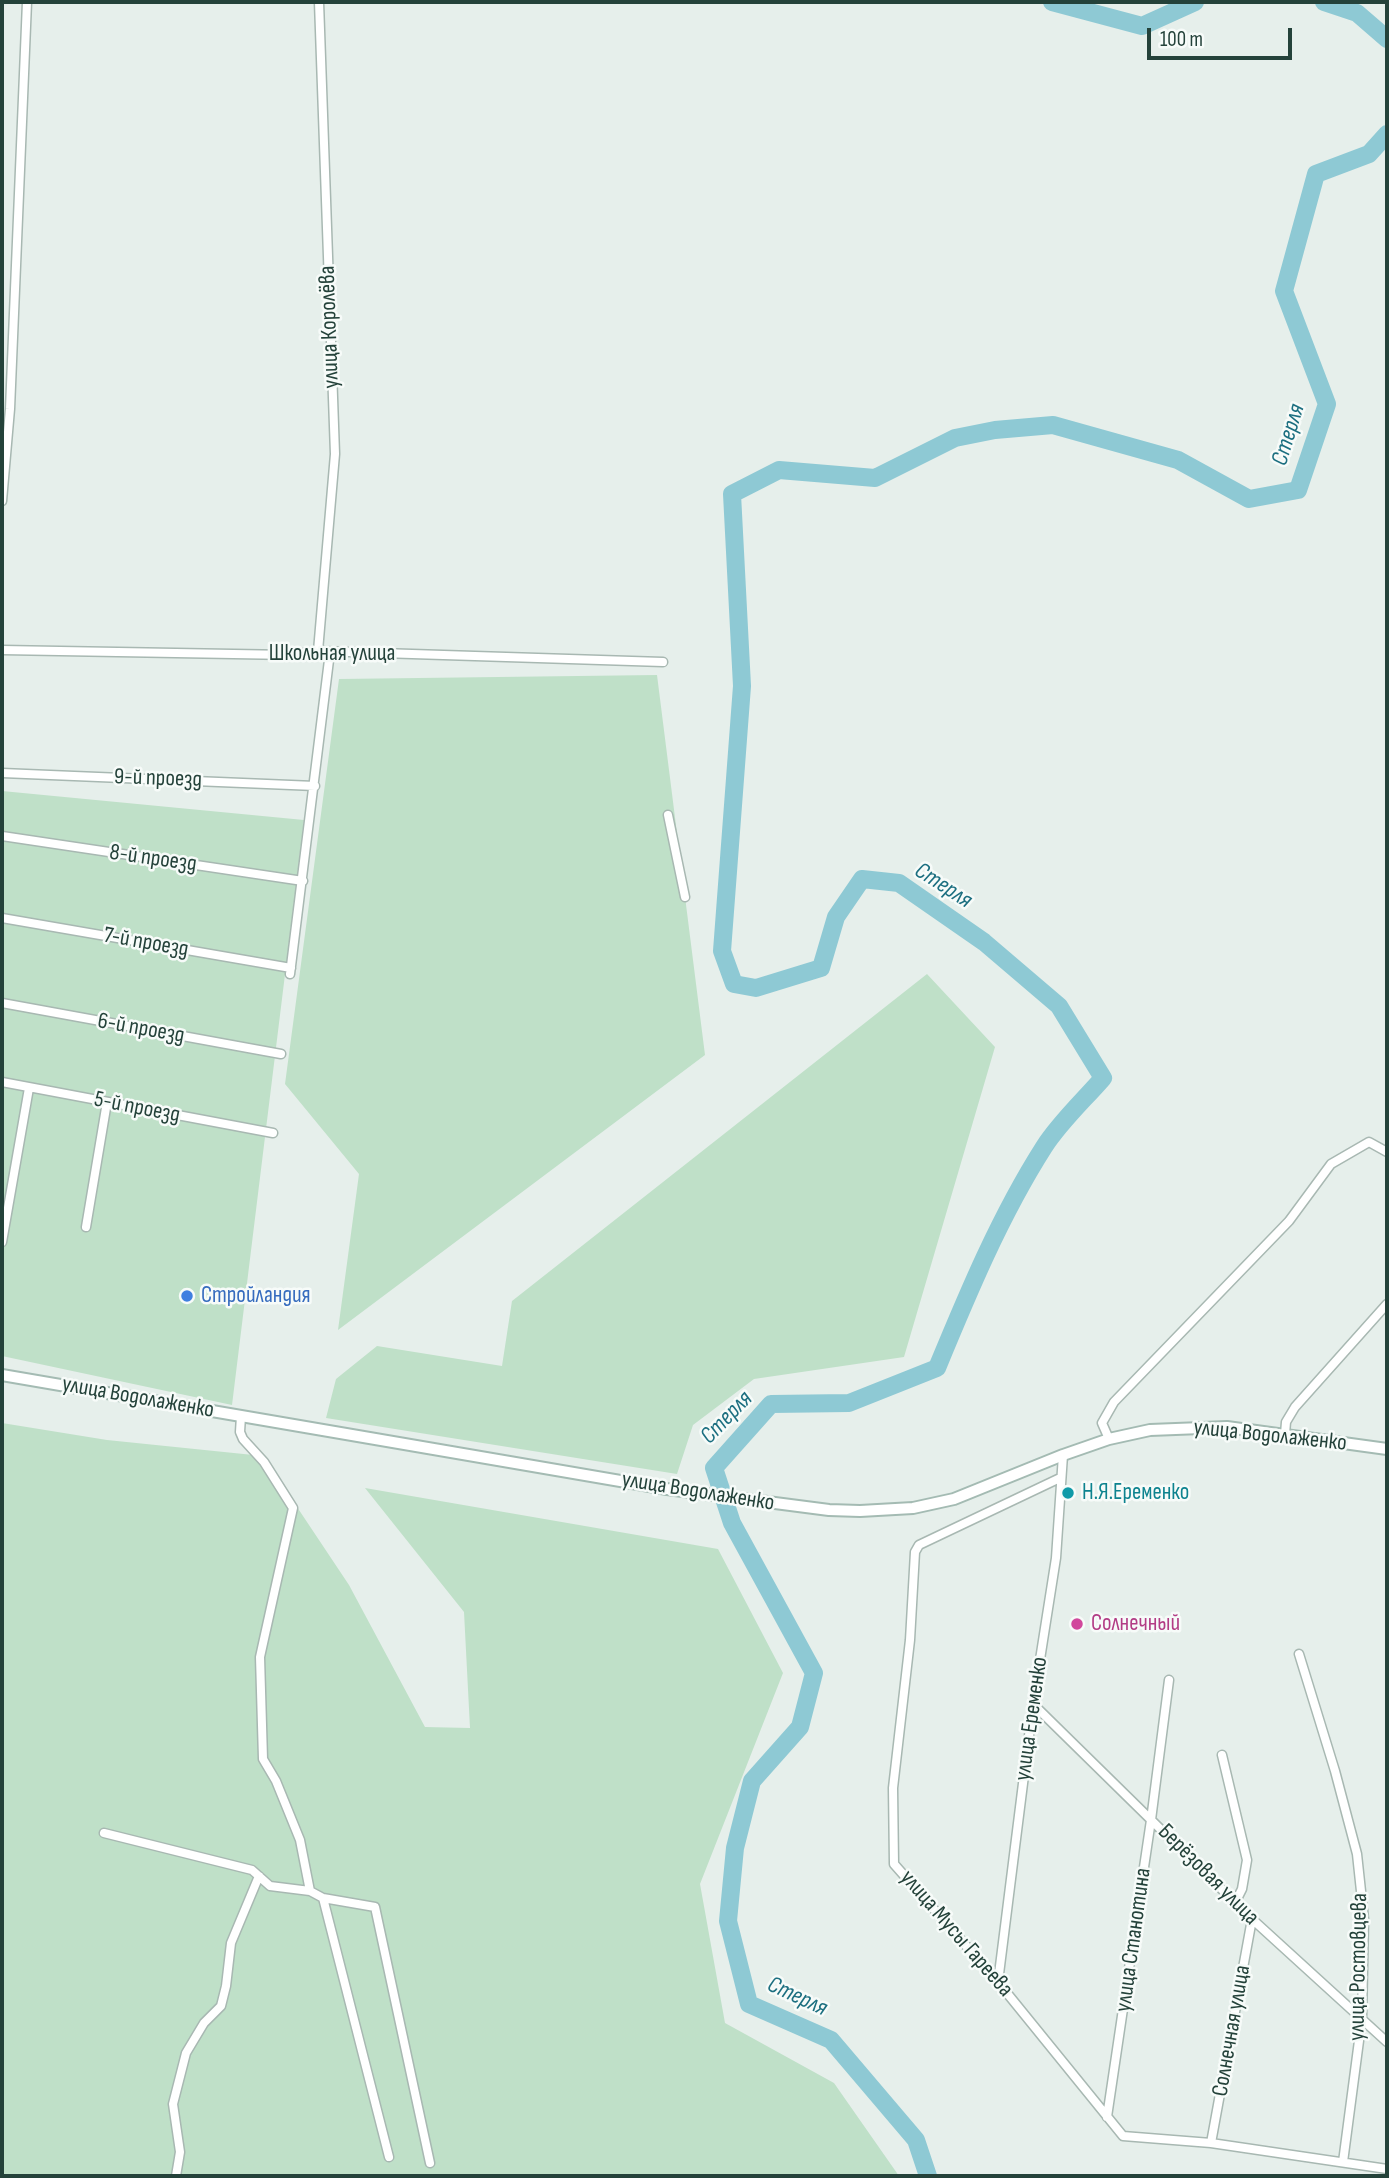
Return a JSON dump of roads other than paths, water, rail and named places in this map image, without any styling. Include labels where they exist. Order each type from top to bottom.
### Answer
[{"type":"main road","name":"улица Водолаженко","points":[[2,1375],[667,1489],[860,1511],[913,1508],[954,1499],[1109,1439],[1173,1427],[1227,1427],[1387,1449]]},
{"type":"street","points":[[2,501],[10,409],[27,2]]},
{"type":"street","name":"улица Королёва","points":[[318,651],[335,454],[319,2]]},
{"type":"street","name":"Школьная улица","points":[[2,650],[290,655],[318,651],[663,662]]},
{"type":"street","points":[[303,881],[330,652]]},
{"type":"street","name":"9-й проезд","points":[[2,773],[314,786]]},
{"type":"street","points":[[668,815],[685,898]]},
{"type":"street","name":"8-й проезд","points":[[2,836],[303,881]]},
{"type":"street","name":"7-й проезд","points":[[2,918],[291,971],[303,881]]},
{"type":"street","name":"6-й проезд","points":[[2,1003],[281,1054]]},
{"type":"street","name":"5-й проезд","points":[[2,1082],[272,1133]]},
{"type":"street","points":[[2,1242],[30,1087]]},
{"type":"street","points":[[86,1227],[107,1102]]},
{"type":"street","points":[[1109,1439],[1102,1423],[1114,1402],[1289,1221],[1331,1164],[1369,1142],[1387,1152]]},
{"type":"street","points":[[1285,1434],[1286,1422],[1295,1407],[1387,1304]]},
{"type":"street","points":[[240,1416],[243,1439],[264,1462],[293,1508],[260,1657],[264,1759],[300,1839],[310,1891]]},
{"type":"street","name":"улица Еременко","points":[[998,1982],[1033,1704],[1056,1558],[1063,1455]]},
{"type":"street","name":"улица Мусы Гареева","points":[[1060,1478],[919,1545],[915,1552],[910,1640],[893,1788],[894,1864],[998,1982],[1123,2136],[1212,2143],[1387,2169]]},
{"type":"street","name":"улица Ростовцева","points":[[1299,1654],[1357,1854],[1364,1919],[1362,2018],[1343,2162]]},
{"type":"street","name":"улица Станотина","points":[[1107,2117],[1152,1819],[1168,1680]]},
{"type":"street","name":"Берёзовая улица","points":[[1033,1704],[1235,1903],[1387,2042]]},
{"type":"street","points":[[1222,1755],[1247,1860],[1242,1889],[1235,1903]]},
{"type":"street","points":[[104,1833],[252,1870],[270,1886],[310,1891],[323,1898],[375,1907],[430,2163]]},
{"type":"street","points":[[176,2176],[180,2152],[173,2105],[186,2053],[204,2023],[221,2006],[231,1943],[258,1876]]},
{"type":"street","points":[[323,1898],[389,2157]]},
{"type":"street","name":"Солнечная улица","points":[[1212,2143],[1252,1919]]},
{"type":"waterway","name":"Стерля","points":[[1052,2],[1142,26],[1195,2]]},
{"type":"waterway","name":"Стерля","points":[[1324,2],[1357,13],[1387,39]]},
{"type":"waterway","name":"Стерля","points":[[928,2176],[916,2140],[831,2040],[749,2004],[728,1921],[735,1848],[752,1781],[800,1727],[814,1673],[732,1523],[714,1468],[771,1404],[849,1403],[937,1368],[986,1255],[1028,1173],[1057,1129],[1103,1078],[1059,1006],[984,942],[899,883],[862,879],[836,917],[821,968],[756,988],[734,984],[722,951],[742,686],[732,494],[779,470],[875,478],[955,438],[995,430],[1053,425],[1178,460],[1249,499],[1298,490],[1327,404],[1284,291],[1316,174],[1369,154],[1387,134]]},
{"type":"place","name":"Стройландия","points":[[187,1296]]},
{"type":"place","name":"Н.Я.Еременко","points":[[1068,1493]]},
{"type":"place","name":"Солнечный","points":[[1077,1624]]}]
